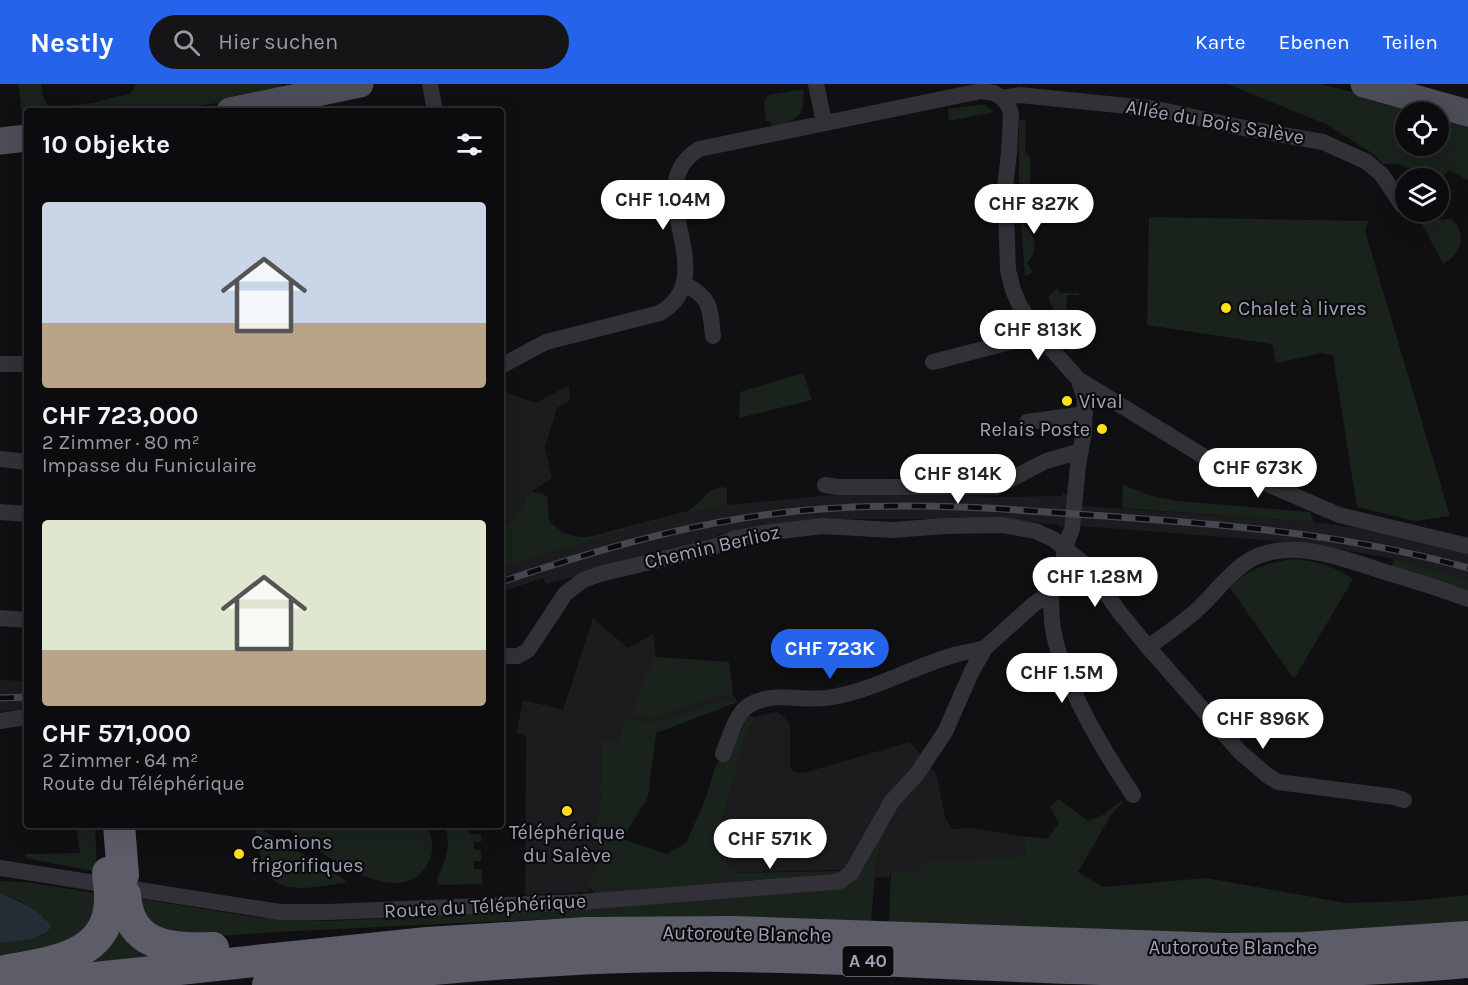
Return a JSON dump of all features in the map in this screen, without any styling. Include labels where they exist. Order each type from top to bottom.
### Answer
[{"type":"highway","points":[[106,828],[116,884],[129,915],[138,931],[153,942],[166,947],[188,949],[427,943]]},
{"type":"highway","points":[[0,972],[68,958],[81,952],[95,939],[105,924],[116,884],[119,828]]},
{"type":"highway","name":"Autoroute Blanche","points":[[28,985],[427,943],[587,933],[806,934],[1147,948],[1270,949],[1379,945],[1468,937]]},
{"type":"highway","name":"Autoroute Blanche","points":[[268,985],[468,965],[663,956],[802,958],[1209,974],[1343,972],[1468,962]]},
{"type":"main road","points":[[244,108],[360,84]]},
{"type":"main road","points":[[1364,84],[1468,113]]},
{"type":"main road","points":[[0,141],[24,138]]},
{"type":"street","points":[[430,84],[434,108]]},
{"type":"street","points":[[816,84],[824,122]]},
{"type":"street","name":"Allée du Bois Salève","points":[[685,284],[686,270],[674,186],[677,171],[686,158],[699,149],[981,91],[994,93],[1002,98],[1015,95],[1157,109],[1323,142],[1367,162],[1382,175],[1395,194]]},
{"type":"street","points":[[1002,98],[1011,114],[1010,153],[1005,187],[1008,270],[1017,301],[1077,379],[1085,398],[1072,529],[1065,547],[1063,566],[1051,592],[1053,630],[1066,672],[1104,750],[1133,795]]},
{"type":"street","points":[[504,364],[546,342],[660,313],[678,298],[685,284],[700,292],[707,301],[714,336]]},
{"type":"street","points":[[933,362],[1026,338],[1034,326]]},
{"type":"street","points":[[0,364],[24,364]]},
{"type":"street","points":[[1077,379],[1203,456],[1339,515],[1468,546]]},
{"type":"street","points":[[1027,422],[1085,414]]},
{"type":"street","points":[[825,485],[839,487],[996,487],[1046,461],[1081,451]]},
{"type":"street","points":[[0,459],[24,462]]},
{"type":"street","points":[[0,512],[24,514]]},
{"type":"street","name":"Chemin Berlioz","points":[[504,656],[518,656],[528,650],[562,597],[583,580],[712,547],[736,538],[823,526],[892,530],[1002,525],[1035,531],[1053,539],[1087,566],[1120,613],[1148,647],[1240,752],[1268,776],[1278,782],[1385,795],[1404,800]]},
{"type":"street","points":[[1148,647],[1198,609],[1234,572],[1249,561],[1270,552],[1286,550],[1321,553],[1424,583],[1468,599]]},
{"type":"street","points":[[723,754],[739,718],[746,708],[752,705],[784,697],[832,698],[893,680],[954,655],[985,648],[1034,604],[1051,592]]},
{"type":"street","points":[[0,618],[24,620]]},
{"type":"street","name":"Route du Téléphérique","points":[[0,868],[280,912],[582,902],[840,881],[851,873],[892,801],[917,774],[945,732],[972,671],[985,648]]},
{"type":"street","points":[[0,721],[24,717]]},
{"type":"shaded area","points":[[18,84],[41,84],[45,101],[53,107],[93,103],[131,93],[136,84],[281,84],[283,91],[184,108],[24,108],[24,128]]},
{"type":"shaded area","points":[[1227,84],[1320,84],[1395,103],[1395,156],[1449,156],[1449,117],[1468,123],[1468,180],[1449,168],[1407,168],[1394,164],[1383,164],[1375,155],[1328,125]]},
{"type":"shaded area","points":[[803,89],[803,105],[798,116],[788,122],[773,126],[766,121],[764,103],[768,95]]},
{"type":"shaded area","points":[[985,105],[994,112],[949,121],[948,109]]},
{"type":"shaded area","points":[[1019,119],[1026,121],[1025,152],[1030,157],[1030,185],[1019,183]]},
{"type":"shaded area","points":[[1020,213],[1029,216],[1024,226],[1034,239],[1033,254],[1027,263],[1033,272],[1025,276]]},
{"type":"shaded area","points":[[1149,217],[1368,221],[1365,231],[1450,516],[1415,521],[1357,507],[1333,356],[1322,353],[1276,363],[1272,344],[1147,325]]},
{"type":"shaded area","points":[[1449,219],[1452,219],[1457,225],[1461,237],[1454,255],[1443,264],[1421,222],[1449,222]]},
{"type":"shaded area","points":[[1057,289],[1061,293],[1079,293],[1079,295],[1067,295],[1065,339],[1077,340],[1076,349],[1071,353],[1059,338],[1061,326],[1048,297]]},
{"type":"shaded area","points":[[803,373],[812,400],[739,418],[740,392]]},
{"type":"shaded area","points":[[569,385],[570,400],[557,408],[545,447],[552,478],[531,492],[504,529],[504,392],[536,403]]},
{"type":"shaded area","points":[[1123,485],[1152,496],[1177,501],[1310,512],[1314,522],[1122,508]]},
{"type":"shaded area","points":[[720,487],[727,488],[727,505],[663,519],[504,567],[504,529],[531,492],[542,493],[547,497],[549,520],[552,524],[564,533],[588,537],[688,511],[710,492]]},
{"type":"shaded area","points":[[913,493],[993,497],[1068,494],[1064,526],[1061,527],[1056,524],[996,519],[826,519],[719,534],[704,544],[546,584],[543,578],[504,591],[504,567],[663,519],[727,505],[842,494]]},
{"type":"shaded area","points":[[1082,506],[1314,522],[1370,530],[1468,553],[1468,580],[1394,559],[1313,544],[1080,526]]},
{"type":"shaded area","points":[[1295,559],[1326,565],[1353,579],[1294,679],[1230,588],[1245,575],[1260,567]]},
{"type":"shaded area","points":[[1394,559],[1468,580],[1468,591],[1392,566]]},
{"type":"shaded area","points":[[593,618],[628,648],[653,634],[656,657],[729,662],[733,695],[738,702],[656,733],[647,800],[589,888],[590,892],[525,895],[526,736],[516,734],[523,700],[563,710]]},
{"type":"shaded area","points":[[655,657],[729,662],[733,695],[719,695],[655,718],[634,714],[637,695]]},
{"type":"shaded area","points":[[0,680],[24,681],[24,709],[0,712]]},
{"type":"shaded area","points":[[726,699],[738,702],[656,733],[648,796],[622,839],[667,854],[686,843],[705,800],[716,765],[733,747],[749,715],[754,717],[742,749],[720,830],[720,842],[731,873],[842,871],[595,894],[588,885],[599,857],[597,821],[601,807],[602,739],[619,742],[625,719],[655,723]]},
{"type":"shaded area","points":[[778,712],[790,725],[790,767],[795,772],[803,773],[910,742],[936,774],[945,817],[952,829],[971,828],[1023,836],[1026,854],[918,872],[891,869],[889,878],[875,877],[881,843],[894,815],[892,814],[861,872],[833,870],[731,873],[720,842],[720,830],[742,749],[754,717]]},
{"type":"shaded area","points":[[1058,799],[1088,821],[1103,815],[1121,801],[1123,802],[1112,813],[1078,872],[1103,887],[1206,878],[1346,903],[1411,901],[1468,895],[1468,922],[1322,933],[1240,934],[889,922],[891,869],[918,872],[923,862],[1011,858],[1026,854],[1023,836],[1047,839],[1059,823],[1050,808]]},
{"type":"shaded area","points":[[892,814],[894,815],[881,843],[876,864],[871,922],[715,918],[548,919],[187,938],[152,926],[134,898],[262,918],[330,921],[580,908],[853,882],[861,872]]},
{"type":"shaded area","points":[[76,828],[95,828],[97,872],[26,858],[25,854],[80,853]]},
{"type":"shaded area","points":[[256,828],[260,828],[345,880],[345,883],[302,888],[281,885],[266,871]]},
{"type":"shaded area","points":[[285,828],[427,828],[432,840],[431,855],[427,865],[413,879],[396,883],[376,880],[333,860]]},
{"type":"shaded area","points":[[446,828],[469,828],[469,834],[481,834],[481,842],[474,842],[474,850],[481,850],[481,861],[474,861],[474,869],[482,869],[482,884],[437,884],[445,860],[448,840]]},
{"type":"shaded area","points":[[0,881],[27,882],[100,894],[99,910],[75,941],[0,960],[0,943],[43,936],[47,920],[20,901],[0,893]]},
{"type":"shaded area","points":[[0,893],[35,910],[51,926],[42,935],[36,937],[0,943]]},
{"type":"shaded area","points":[[113,924],[167,955],[43,970]]},
{"type":"railway","points":[[504,581],[625,544],[708,524],[794,511],[874,506],[1022,510],[1259,529],[1385,548],[1468,568]]},
{"type":"railway","points":[[0,698],[24,697]]},
{"type":"place","name":"Chalet à livres","points":[[1226,308]]},
{"type":"place","name":"Vival","points":[[1067,401]]},
{"type":"place","name":"Relais Poste","points":[[1102,429]]},
{"type":"place","name":"Téléphérique du Salève","points":[[567,811]]},
{"type":"place","name":"Camions frigorifiques","points":[[239,854]]}]
